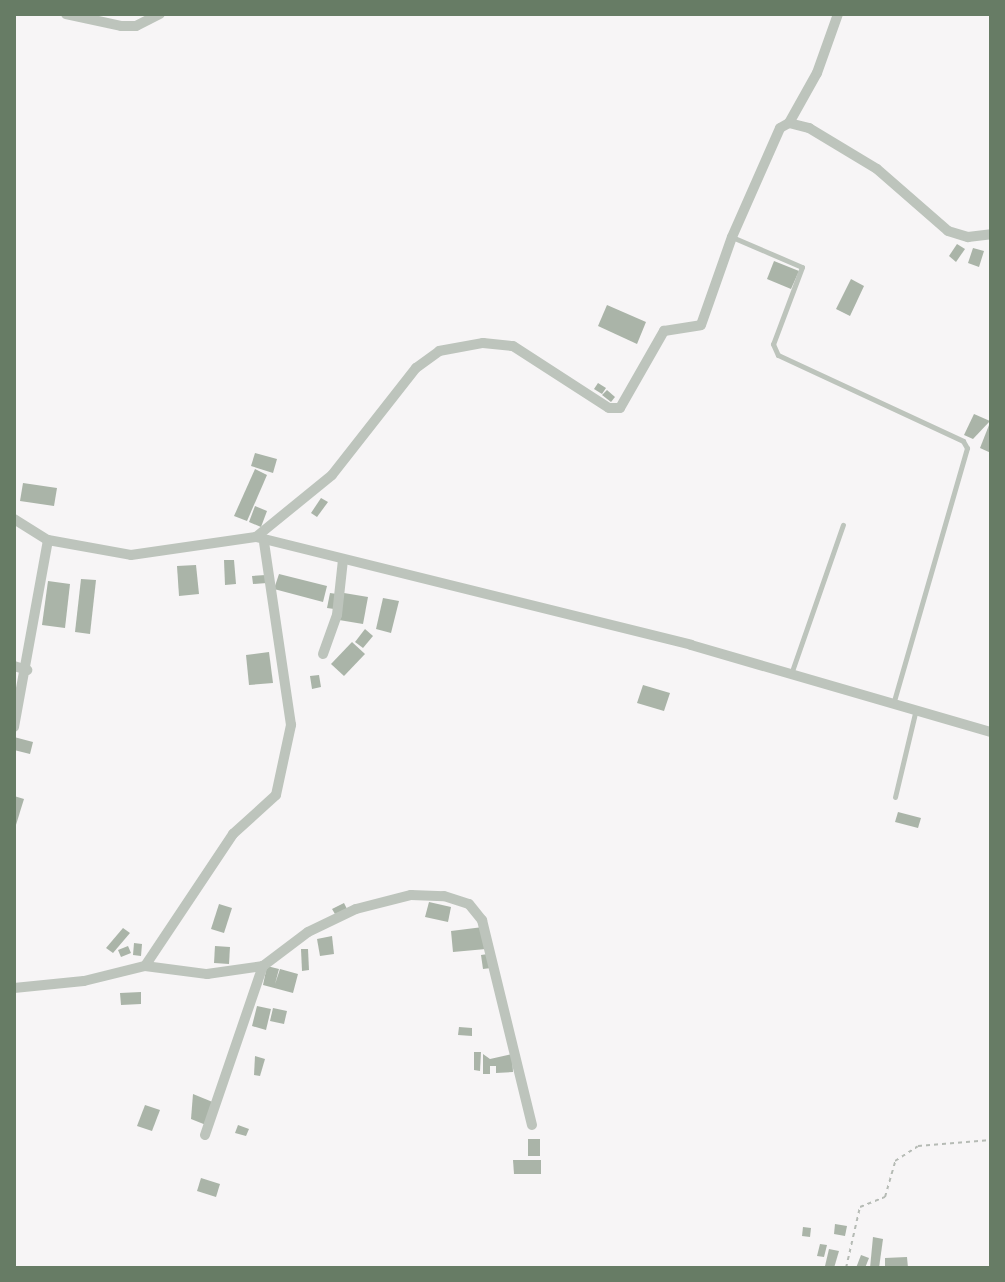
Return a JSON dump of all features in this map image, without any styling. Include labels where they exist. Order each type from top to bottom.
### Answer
[{"type":"street","points":[[66,14],[121,26],[160,14]]},
{"type":"street","points":[[260,540],[332,475],[416,368],[439,351],[483,343],[513,346],[609,408],[620,408],[664,331],[701,325],[732,237],[780,128],[789,123],[817,73],[838,14]]},
{"type":"street","points":[[789,123],[809,128],[877,169],[948,231],[968,237],[991,234]]},
{"type":"street","points":[[14,519],[48,540],[131,555],[260,540],[518,599],[991,732]]},
{"type":"street","points":[[14,727],[27,670],[48,540]]},
{"type":"street","points":[[145,966],[233,834],[276,795],[291,725],[260,540]]},
{"type":"street","points":[[323,654],[337,615],[343,560]]},
{"type":"street","points":[[14,666],[27,670]]},
{"type":"street","points":[[14,988],[84,981],[145,966],[207,974],[263,966],[308,932],[356,909],[411,895],[444,896],[469,904],[488,937],[532,1125]]},
{"type":"street","points":[[205,1135],[263,966]]},
{"type":"lane","points":[[732,237],[802,267],[773,344],[778,355],[963,441],[967,448],[893,705]]},
{"type":"lane","points":[[791,675],[843,525]]},
{"type":"lane","points":[[895,797],[915,713]]},
{"type":"path","points":[[846,1268],[860,1207],[885,1197],[895,1161],[918,1146],[991,1140]]},
{"type":"building","points":[[957,244],[965,249],[956,262],[949,256]]},
{"type":"building","points":[[973,248],[984,251],[979,267],[968,263]]},
{"type":"building","points":[[774,261],[799,271],[791,289],[767,279]]},
{"type":"building","points":[[851,279],[864,286],[850,316],[836,309]]},
{"type":"building","points":[[607,305],[646,322],[637,344],[598,326]]},
{"type":"building","points":[[598,383],[606,388],[602,394],[594,389]]},
{"type":"building","points":[[607,390],[615,397],[611,402],[602,395]]},
{"type":"building","points":[[974,414],[990,421],[973,439],[964,435]]},
{"type":"building","points":[[991,420],[991,453],[980,448]]},
{"type":"building","points":[[255,453],[277,459],[273,473],[251,466]]},
{"type":"building","points":[[255,469],[267,475],[247,521],[234,516]]},
{"type":"building","points":[[23,483],[57,488],[54,506],[20,501]]},
{"type":"building","points":[[321,498],[328,502],[317,517],[311,513]]},
{"type":"building","points":[[255,506],[267,511],[261,527],[249,522]]},
{"type":"building","points":[[224,560],[234,560],[236,584],[225,585]]},
{"type":"building","points":[[196,565],[199,594],[179,596],[177,566]]},
{"type":"building","points":[[279,574],[327,586],[323,602],[274,589]]},
{"type":"building","points":[[266,575],[267,583],[253,584],[252,576]]},
{"type":"building","points":[[81,579],[96,580],[90,634],[75,632]]},
{"type":"building","points":[[48,581],[70,584],[65,628],[42,625]]},
{"type":"building","points":[[330,593],[337,594],[334,609],[327,608]]},
{"type":"building","points":[[344,593],[368,597],[363,624],[339,620]]},
{"type":"building","points":[[383,598],[399,601],[391,633],[376,629]]},
{"type":"building","points":[[365,629],[373,636],[363,648],[355,642]]},
{"type":"building","points":[[352,642],[365,654],[344,676],[331,664]]},
{"type":"building","points":[[269,652],[273,683],[249,685],[246,655]]},
{"type":"building","points":[[319,675],[321,687],[312,689],[310,676]]},
{"type":"building","points":[[643,685],[670,693],[664,711],[637,703]]},
{"type":"building","points":[[14,737],[33,742],[30,754],[14,750]]},
{"type":"building","points":[[14,796],[24,799],[15,828],[14,828]]},
{"type":"building","points":[[898,812],[921,818],[918,828],[895,822]]},
{"type":"building","points":[[429,902],[451,907],[448,922],[425,917]]},
{"type":"building","points":[[344,903],[347,909],[335,914],[332,909]]},
{"type":"building","points":[[219,904],[232,908],[224,933],[211,929]]},
{"type":"building","points":[[483,927],[486,949],[453,952],[451,931]]},
{"type":"building","points":[[123,928],[130,933],[113,953],[106,948]]},
{"type":"building","points":[[332,936],[334,954],[320,956],[317,939]]},
{"type":"building","points":[[134,943],[142,944],[141,956],[133,955]]},
{"type":"building","points":[[128,946],[131,953],[121,957],[118,950]]},
{"type":"building","points":[[215,946],[230,947],[229,964],[214,963]]},
{"type":"building","points":[[301,949],[308,949],[309,970],[302,971]]},
{"type":"building","points":[[488,954],[491,968],[483,969],[481,955]]},
{"type":"building","points":[[267,966],[279,969],[275,984],[280,969],[298,974],[293,993],[263,985]]},
{"type":"building","points":[[141,992],[141,1004],[121,1005],[120,993]]},
{"type":"building","points":[[257,1006],[271,1009],[266,1030],[252,1026]]},
{"type":"building","points":[[273,1008],[287,1011],[284,1024],[270,1021]]},
{"type":"building","points":[[459,1027],[472,1028],[472,1036],[458,1035]]},
{"type":"building","points":[[474,1052],[481,1052],[480,1071],[474,1070]]},
{"type":"building","points":[[483,1054],[490,1059],[512,1054],[513,1072],[496,1073],[496,1066],[490,1066],[490,1074],[483,1074]]},
{"type":"building","points":[[255,1056],[265,1059],[260,1076],[254,1075]]},
{"type":"building","points":[[193,1094],[215,1103],[206,1125],[191,1119]]},
{"type":"building","points":[[145,1105],[160,1110],[152,1131],[137,1126]]},
{"type":"building","points":[[238,1125],[249,1129],[246,1136],[235,1133]]},
{"type":"building","points":[[528,1139],[540,1139],[540,1156],[528,1156]]},
{"type":"building","points":[[513,1160],[541,1160],[541,1174],[514,1174]]},
{"type":"building","points":[[201,1178],[220,1184],[216,1197],[197,1191]]},
{"type":"building","points":[[835,1224],[847,1226],[845,1236],[834,1234]]},
{"type":"building","points":[[803,1227],[811,1228],[810,1237],[802,1236]]},
{"type":"building","points":[[873,1237],[883,1239],[879,1268],[870,1268]]},
{"type":"building","points":[[820,1244],[827,1245],[824,1257],[817,1256]]},
{"type":"building","points":[[829,1249],[839,1251],[834,1268],[825,1266]]},
{"type":"building","points":[[861,1255],[869,1258],[865,1268],[856,1268]]},
{"type":"building","points":[[907,1257],[908,1268],[885,1268],[885,1258]]}]
